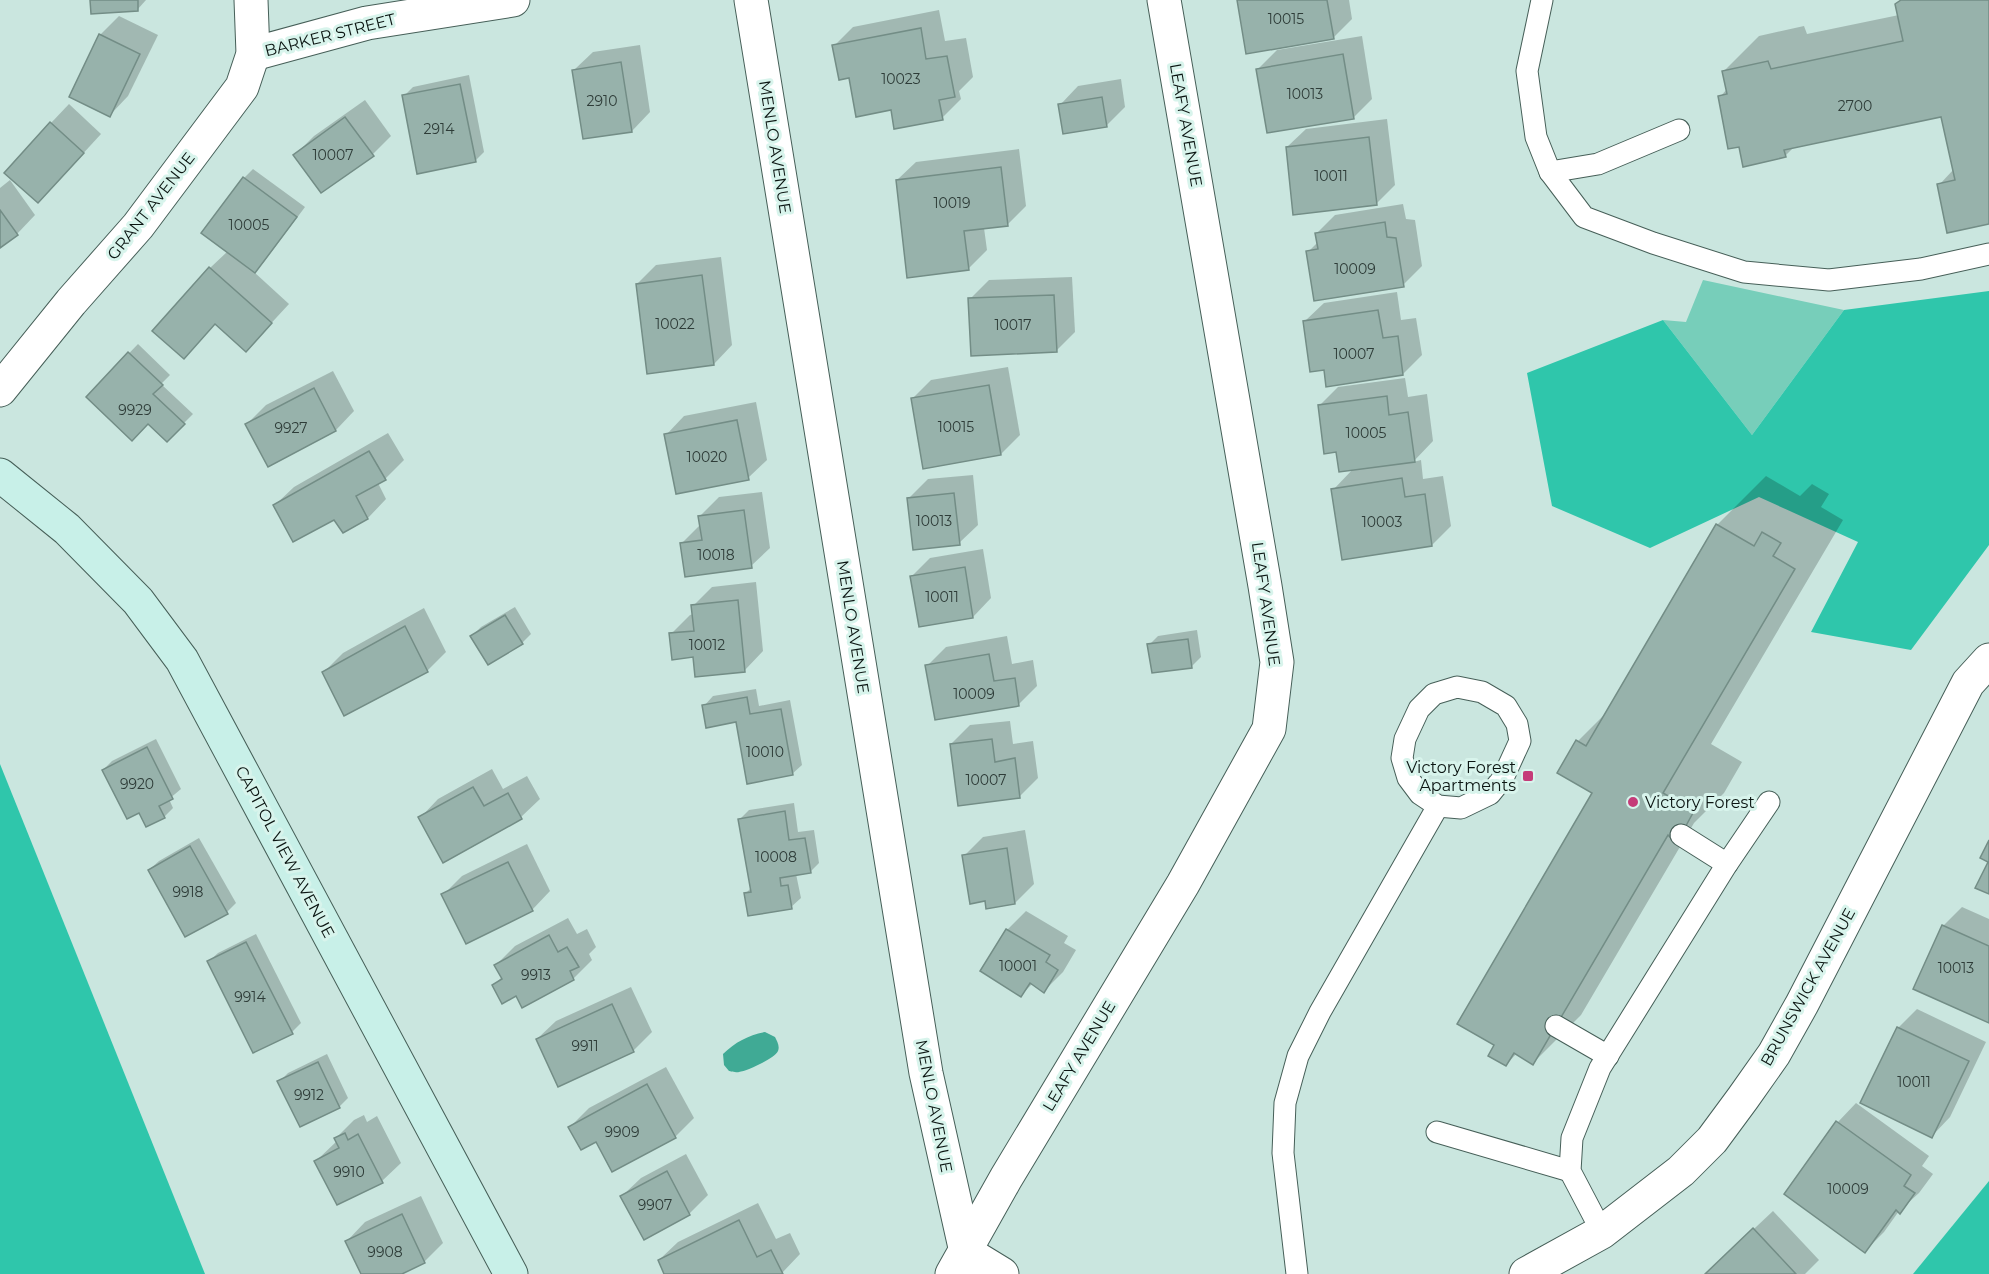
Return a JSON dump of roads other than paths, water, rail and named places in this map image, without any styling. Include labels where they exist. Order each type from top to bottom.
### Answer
[{"type":"main road","name":"CAPITOL VIEW AVENUE","points":[[0,475],[67,529],[138,601],[182,660],[511,1274]]},
{"type":"street","name":"GRANT AVENUE","points":[[0,390],[71,302],[138,226],[242,87],[253,54],[251,0]]},
{"type":"street","name":"BARKER STREET","points":[[253,54],[368,23],[513,0]]},
{"type":"street","name":"MENLO AVENUE","points":[[751,0],[959,1263]]},
{"type":"street","name":"LEAFY AVENUE","points":[[959,1263],[1006,1178],[1183,884],[1269,729],[1276,662],[1274,642],[1164,0]]},
{"type":"street","name":"BRUNSWICK AVENUE","points":[[1526,1274],[1602,1232],[1681,1171],[1712,1140],[1774,1054],[1803,1004],[1968,683],[1989,660]]},
{"type":"street","points":[[959,1263],[1002,1274]]},
{"type":"lane","points":[[1542,0],[1527,70],[1536,137],[1550,172],[1584,217],[1653,243],[1744,272],[1829,280],[1921,269],[1989,254]]},
{"type":"lane","points":[[1550,172],[1598,164],[1680,130]]},
{"type":"lane","points":[[1457,687],[1482,692],[1506,706],[1517,724],[1520,741],[1503,778],[1490,795],[1461,807],[1438,806],[1420,794],[1408,778],[1402,758],[1405,739],[1419,709],[1434,694],[1457,687]]},
{"type":"lane","points":[[1602,1232],[1570,1171],[1572,1138],[1600,1068],[1727,864],[1769,802]]},
{"type":"lane","points":[[1297,1274],[1283,1153],[1285,1103],[1298,1056],[1320,1012],[1438,806]]},
{"type":"lane","points":[[1681,835],[1727,864]]},
{"type":"lane","points":[[1556,1026],[1608,1056]]},
{"type":"lane","points":[[1437,1132],[1570,1171]]},
{"type":"place","name":"Victory Forest Apartments","points":[[1528,776]]},
{"type":"place","name":"Victory Forest","points":[[1633,802]]}]
